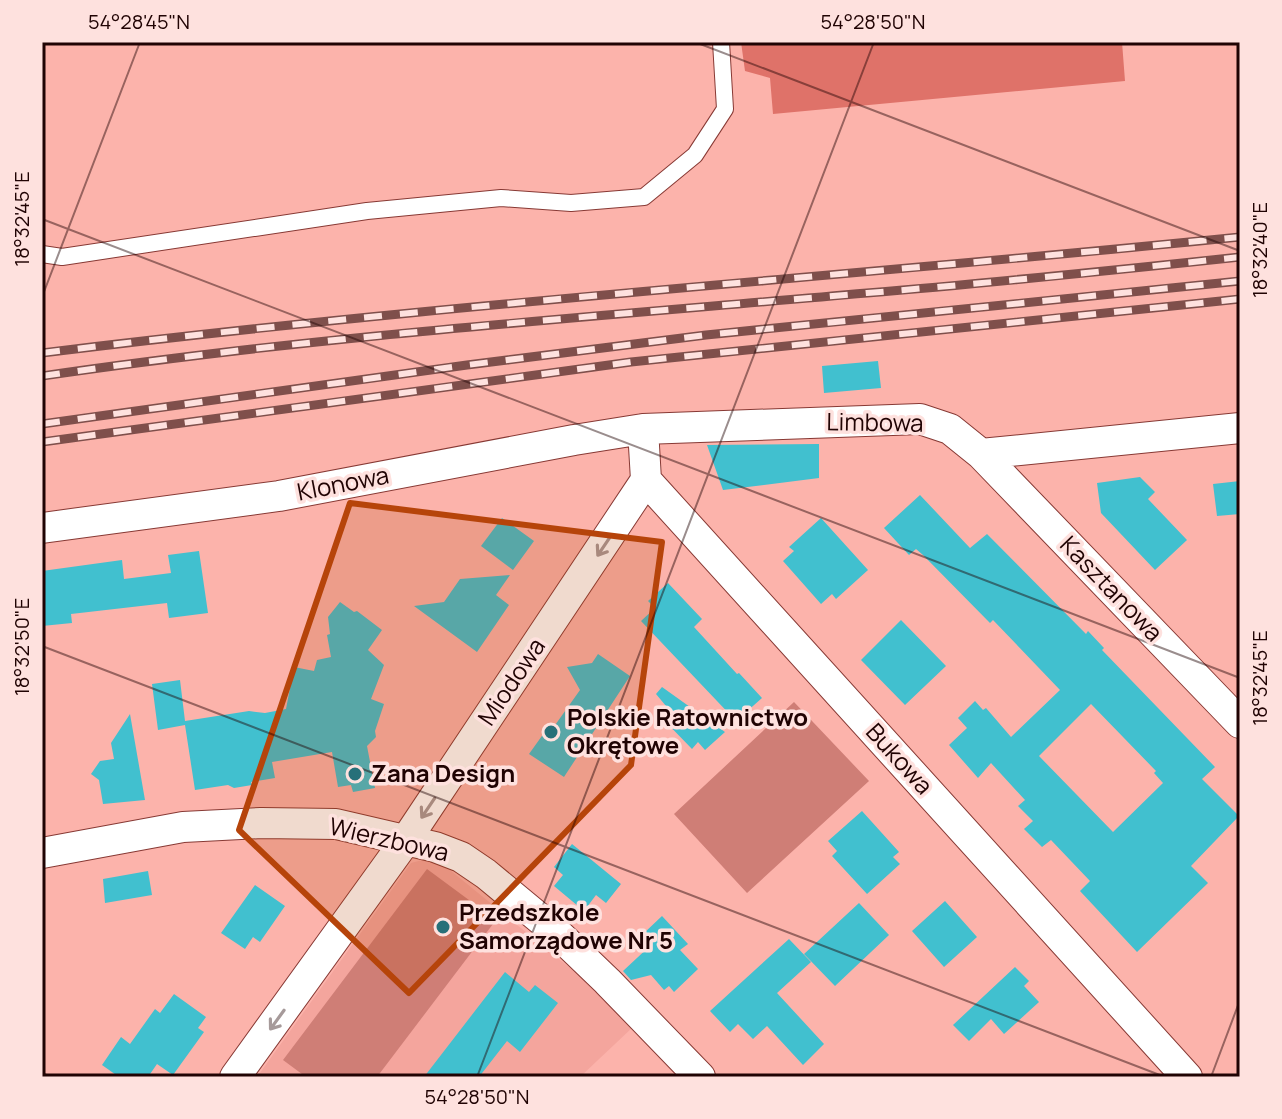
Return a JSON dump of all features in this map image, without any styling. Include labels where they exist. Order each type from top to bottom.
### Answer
[{"type":"street","name":"Limbowa","points":[[643,429],[920,419],[950,429],[981,454]]},
{"type":"street","points":[[981,454],[1240,428]]},
{"type":"street","points":[[643,429],[646,480]]},
{"type":"street","name":"Klonowa","points":[[42,528],[279,496],[643,429]]},
{"type":"street","name":"Kasztanowa","points":[[981,454],[1240,723]]},
{"type":"street","name":"Miodowa","points":[[235,1077],[406,840],[646,480]]},
{"type":"street","name":"Bukowa","points":[[646,480],[1187,1077]]},
{"type":"street","name":"Wierzbowa","points":[[42,853],[183,827],[261,823],[336,824],[435,847],[461,857],[486,874],[556,932],[700,1077]]},
{"type":"lane","points":[[42,254],[62,257],[367,211],[501,198],[571,203],[644,197],[695,155],[725,109],[721,42]]},
{"type":"highlighted area","points":[[350,503],[662,542],[631,765],[409,993],[239,830]]},
{"type":"shaded area","points":[[741,42],[1122,42],[1125,81],[773,114],[770,78],[745,71]]},
{"type":"shaded area","points":[[794,702],[869,781],[747,893],[674,814]]},
{"type":"shaded area","name":"Przedszkole Samorządowe Nr 5","points":[[434,857],[597,990],[633,1027],[580,1077],[257,1077],[411,863]]},
{"type":"shaded area","points":[[427,869],[496,920],[377,1077],[306,1077],[283,1060]]},
{"type":"building","points":[[878,361],[881,388],[824,393],[822,366]]},
{"type":"building","points":[[819,444],[819,478],[723,490],[707,445]]},
{"type":"building","points":[[1140,477],[1155,492],[1148,499],[1187,540],[1155,570],[1101,513],[1097,483]]},
{"type":"building","points":[[1240,481],[1240,514],[1217,516],[1213,484]]},
{"type":"building","points":[[920,495],[970,548],[987,534],[1086,634],[1088,631],[1104,648],[1102,650],[1215,767],[1202,779],[1239,816],[1191,866],[1208,883],[1137,952],[1080,891],[1090,881],[1051,840],[1042,847],[1024,829],[1033,821],[1018,806],[1025,800],[991,763],[978,778],[949,745],[967,728],[958,718],[975,701],[983,710],[986,708],[1011,737],[1060,690],[993,620],[990,623],[923,555],[916,549],[909,555],[884,528]],"holes":[[[1091,704],[1156,771],[1154,773],[1163,783],[1113,832],[1039,756]]]},
{"type":"building","points":[[502,518],[534,541],[513,570],[481,546]]},
{"type":"building","points":[[821,518],[868,570],[836,599],[832,594],[821,604],[783,561],[794,551],[789,547]]},
{"type":"building","points":[[199,551],[208,613],[169,618],[167,603],[71,614],[72,623],[42,626],[42,571],[122,560],[124,579],[171,573],[168,555]]},
{"type":"building","points":[[510,575],[496,595],[509,605],[477,652],[414,606],[444,602],[460,579]]},
{"type":"building","points":[[668,583],[702,619],[694,627],[762,698],[736,721],[641,621],[655,608],[648,601]]},
{"type":"building","points":[[340,602],[382,630],[368,650],[384,665],[371,699],[384,704],[376,737],[367,746],[375,788],[353,792],[351,785],[338,787],[332,752],[272,762],[275,778],[251,782],[252,785],[195,790],[185,725],[158,730],[152,684],[180,680],[185,721],[286,709],[294,667],[314,671],[317,660],[331,657],[328,617]]},
{"type":"building","points":[[901,620],[946,666],[905,705],[861,660]]},
{"type":"building","points":[[598,654],[630,676],[564,777],[529,754],[549,726],[553,728],[580,690],[567,667],[592,663]]},
{"type":"building","points":[[662,687],[725,732],[705,750],[698,742],[692,749],[658,714],[666,706],[656,694]]},
{"type":"building","points":[[130,714],[145,800],[103,804],[99,780],[91,774],[100,761],[114,759],[111,743]]},
{"type":"building","points":[[862,811],[899,852],[893,857],[900,864],[867,894],[832,856],[837,851],[828,841]]},
{"type":"building","points":[[572,844],[621,884],[606,903],[596,895],[584,911],[554,886],[563,875],[554,867]]},
{"type":"building","points":[[148,871],[152,895],[105,903],[103,879]]},
{"type":"building","points":[[255,885],[285,906],[260,942],[253,937],[245,949],[221,933]]},
{"type":"building","points":[[945,901],[977,937],[944,967],[912,931]]},
{"type":"building","points":[[859,903],[889,935],[835,986],[804,954]]},
{"type":"building","points":[[662,916],[688,944],[680,950],[698,969],[674,992],[669,986],[664,990],[651,975],[631,980],[623,971],[652,944],[643,934]]},
{"type":"building","points":[[789,939],[811,962],[777,993],[824,1044],[803,1065],[767,1026],[753,1039],[738,1024],[730,1032],[710,1011]]},
{"type":"building","points":[[1015,967],[1029,981],[1024,986],[1039,1002],[1004,1034],[991,1019],[969,1041],[953,1025]]},
{"type":"building","points":[[505,972],[529,992],[535,985],[558,1003],[520,1052],[507,1041],[479,1077],[424,1077]]},
{"type":"building","points":[[174,994],[206,1017],[198,1028],[204,1032],[173,1075],[157,1064],[148,1077],[119,1077],[102,1065],[121,1037],[130,1044],[155,1009],[160,1013]]},
{"type":"railway","points":[[42,353],[491,305],[1240,237]]},
{"type":"railway","points":[[42,376],[351,338],[960,285],[1240,257]]},
{"type":"railway","points":[[42,424],[706,335],[1240,281]]},
{"type":"railway","points":[[42,442],[631,362],[1240,299]]},
{"type":"place","name":"Polskie Ratownictwo Okrętowe","points":[[551,732]]},
{"type":"place","name":"Zana Design","points":[[355,774]]},
{"type":"place","name":"Przedszkole Samorządowe Nr 5","points":[[443,927]]}]
